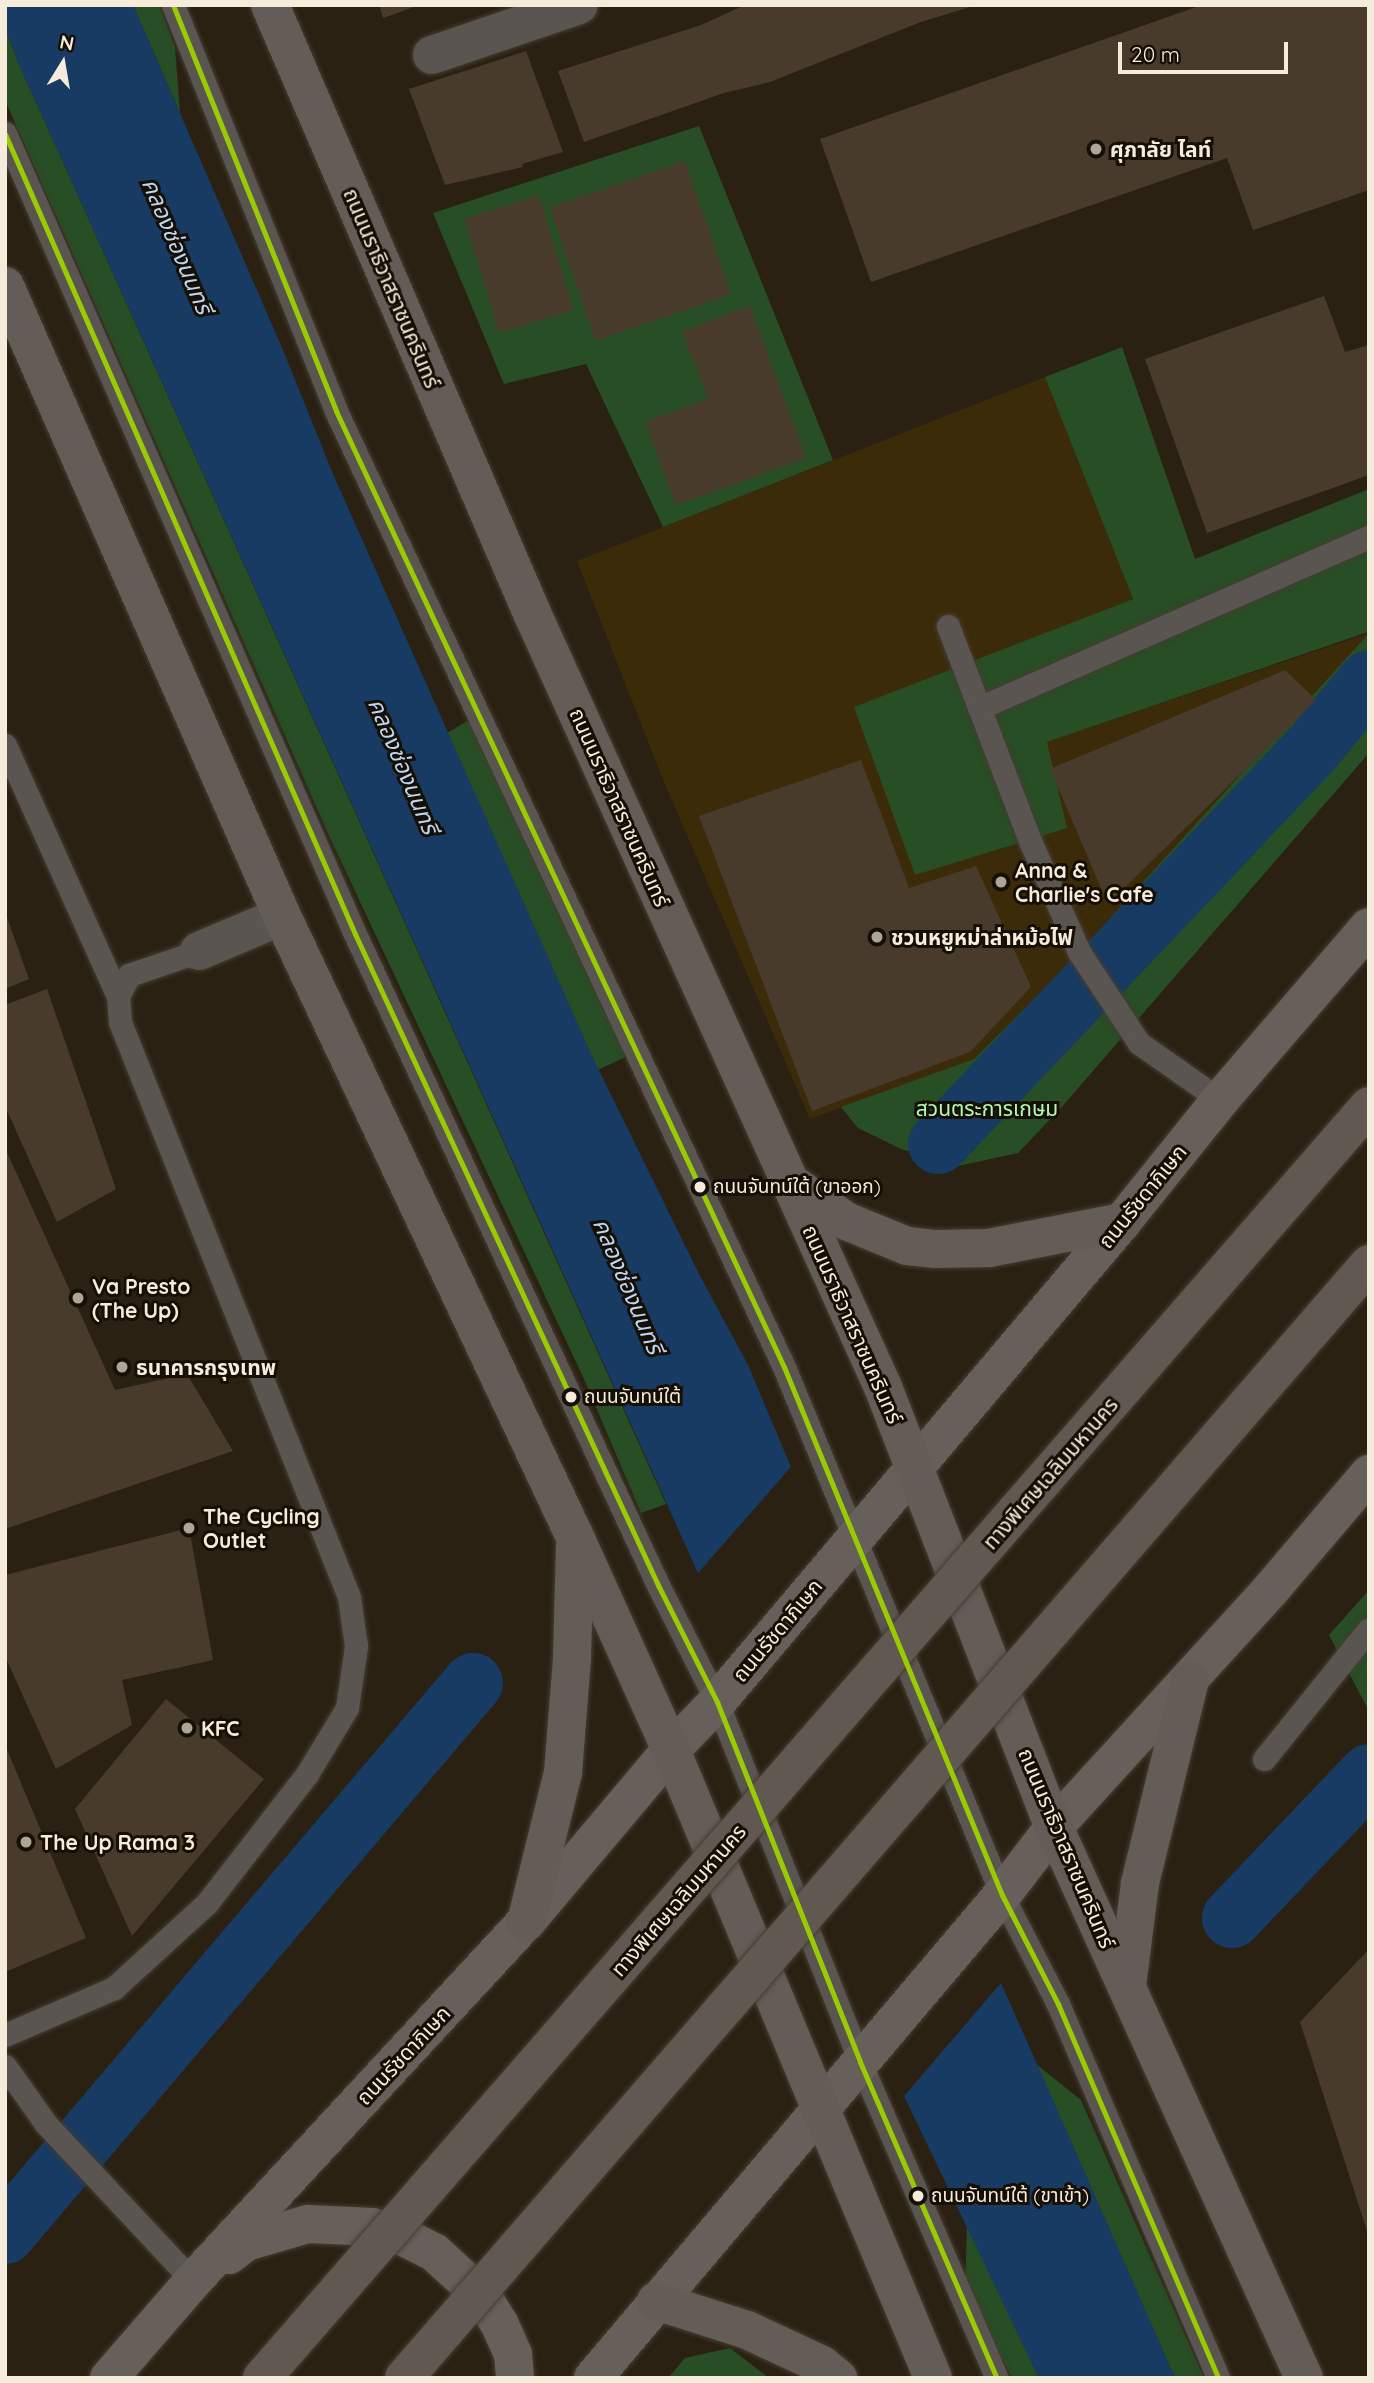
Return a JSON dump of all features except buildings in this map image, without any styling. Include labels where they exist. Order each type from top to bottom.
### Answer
[{"type":"highway","name":"ทางพิเศษเฉลิมมหานคร","points":[[262,2378],[1369,1106]]},
{"type":"highway","points":[[404,2378],[1369,1264]]},
{"type":"main road","name":"ถนนนราธิวาสราชนครินทร์","points":[[270,5],[532,613],[883,1387],[1054,1827],[1304,2378]]},
{"type":"main road","points":[[5,286],[282,916],[575,1537],[671,1750],[933,2378]]},
{"type":"main road","name":"ถนนรัชดาภิเษก","points":[[109,2378],[193,2281],[526,1922],[671,1750],[717,1702],[1122,1222],[1220,1100],[1369,927]]},
{"type":"main road","points":[[789,1182],[846,1221],[907,1246],[936,1250],[989,1248],[1122,1222]]},
{"type":"main road","points":[[593,2378],[1002,1895],[1054,1827],[1190,1679],[1369,1474]]},
{"type":"main road","points":[[526,1922],[563,1773],[572,1659],[575,1537]]},
{"type":"main road","points":[[1127,1986],[1140,1883],[1190,1679]]},
{"type":"main road","points":[[193,2281],[246,2242],[278,2230],[308,2224],[373,2227],[404,2237],[434,2252],[482,2296],[500,2325],[513,2354],[515,2378]]},
{"type":"main road","points":[[656,2301],[747,2330],[821,2365],[838,2378]]},
{"type":"street","points":[[432,55],[579,5]]},
{"type":"street","points":[[199,951],[282,916]]},
{"type":"lane","points":[[173,5],[336,411],[727,1243],[807,1421],[1002,1895],[1058,2004],[1218,2378]]},
{"type":"lane","points":[[5,133],[355,934],[658,1586],[717,1702],[860,2062],[997,2378]]},
{"type":"lane","points":[[979,708],[1369,537]]},
{"type":"lane","points":[[948,626],[1031,843],[1079,952],[1139,1043],[1220,1100]]},
{"type":"lane","points":[[5,745],[118,996],[120,1022],[349,1597],[356,1647],[347,1708],[307,1774],[207,1903],[114,1988],[5,2035]]},
{"type":"lane","points":[[118,996],[128,975],[199,951]]},
{"type":"lane","points":[[1264,1759],[1369,1629]]},
{"type":"lane","points":[[5,2066],[46,2124],[193,2281]]},
{"type":"shaded area","points":[[1045,377],[1133,599],[854,708],[1047,742],[1369,633],[1063,970],[974,1059],[810,1119],[664,782],[577,561]]},
{"type":"green space","points":[[133,5],[159,5],[175,47],[180,113]]},
{"type":"green space","points":[[5,27],[18,62],[666,1504],[641,1513],[583,1377],[330,838],[5,100]]},
{"type":"green space","points":[[699,126],[833,460],[663,527],[586,364],[504,384],[433,213]]},
{"type":"green space","points":[[1122,347],[1195,559],[1369,489],[1368,632],[1047,742],[1067,828],[915,875],[854,707],[1133,599],[1045,377]]},
{"type":"green space","name":"สวนตระการเกษม","points":[[1369,633],[1369,753],[1060,1109],[1018,1153],[958,1166],[901,1149],[858,1128],[841,1107],[974,1059],[1063,970]]},
{"type":"green space","points":[[471,719],[627,1056],[598,1070],[447,733]]},
{"type":"green space","points":[[1369,1590],[1369,1711],[1329,1635]]},
{"type":"green space","points":[[1036,2064],[1081,2100],[1204,2378],[1175,2378]]},
{"type":"green space","points":[[967,2226],[1039,2378],[1012,2378],[965,2289]]},
{"type":"green space","points":[[730,2348],[769,2378],[668,2378],[685,2358]]},
{"type":"water","name":"คลองช่องนนทรี","points":[[5,5],[133,5],[283,350],[333,474],[592,1056],[699,1274],[748,1365],[791,1467],[698,1573],[18,62],[5,27]]},
{"type":"water","points":[[1001,1983],[1175,2378],[1039,2378],[904,2096]]},
{"type":"waterway","points":[[938,1144],[1312,749],[1369,680]]},
{"type":"waterway","points":[[5,2234],[473,1683]]},
{"type":"waterway","points":[[1232,1918],[1369,1774]]},
{"type":"transit line","points":[[173,5],[336,411],[784,1367],[1002,1895],[1058,2004],[1218,2378]]},
{"type":"transit line","points":[[5,134],[355,934],[658,1585],[717,1702],[860,2062],[997,2378]]},
{"type":"place","name":"ศุภาลัย ไลท์","points":[[1096,149]]},
{"type":"place","name":"Anna & Charlie's Cafe","points":[[1001,882]]},
{"type":"place","name":"ชวนหยูหม่าล่าหม้อไฟ","points":[[877,937]]},
{"type":"place","name":"ถนนจันทน์ใต้ (ขาออก)","points":[[700,1187]]},
{"type":"place","name":"Va Presto (The Up)","points":[[78,1298]]},
{"type":"place","name":"ธนาคารกรุงเทพ","points":[[122,1367]]},
{"type":"place","name":"ถนนจันทน์ใต้","points":[[571,1397]]},
{"type":"place","name":"The Cycling Outlet","points":[[189,1528]]},
{"type":"place","name":"KFC","points":[[187,1728]]},
{"type":"place","name":"The Up Rama 3","points":[[26,1842]]},
{"type":"place","name":"ถนนจันทน์ใต้ (ขาเข้า)","points":[[918,2196]]}]
